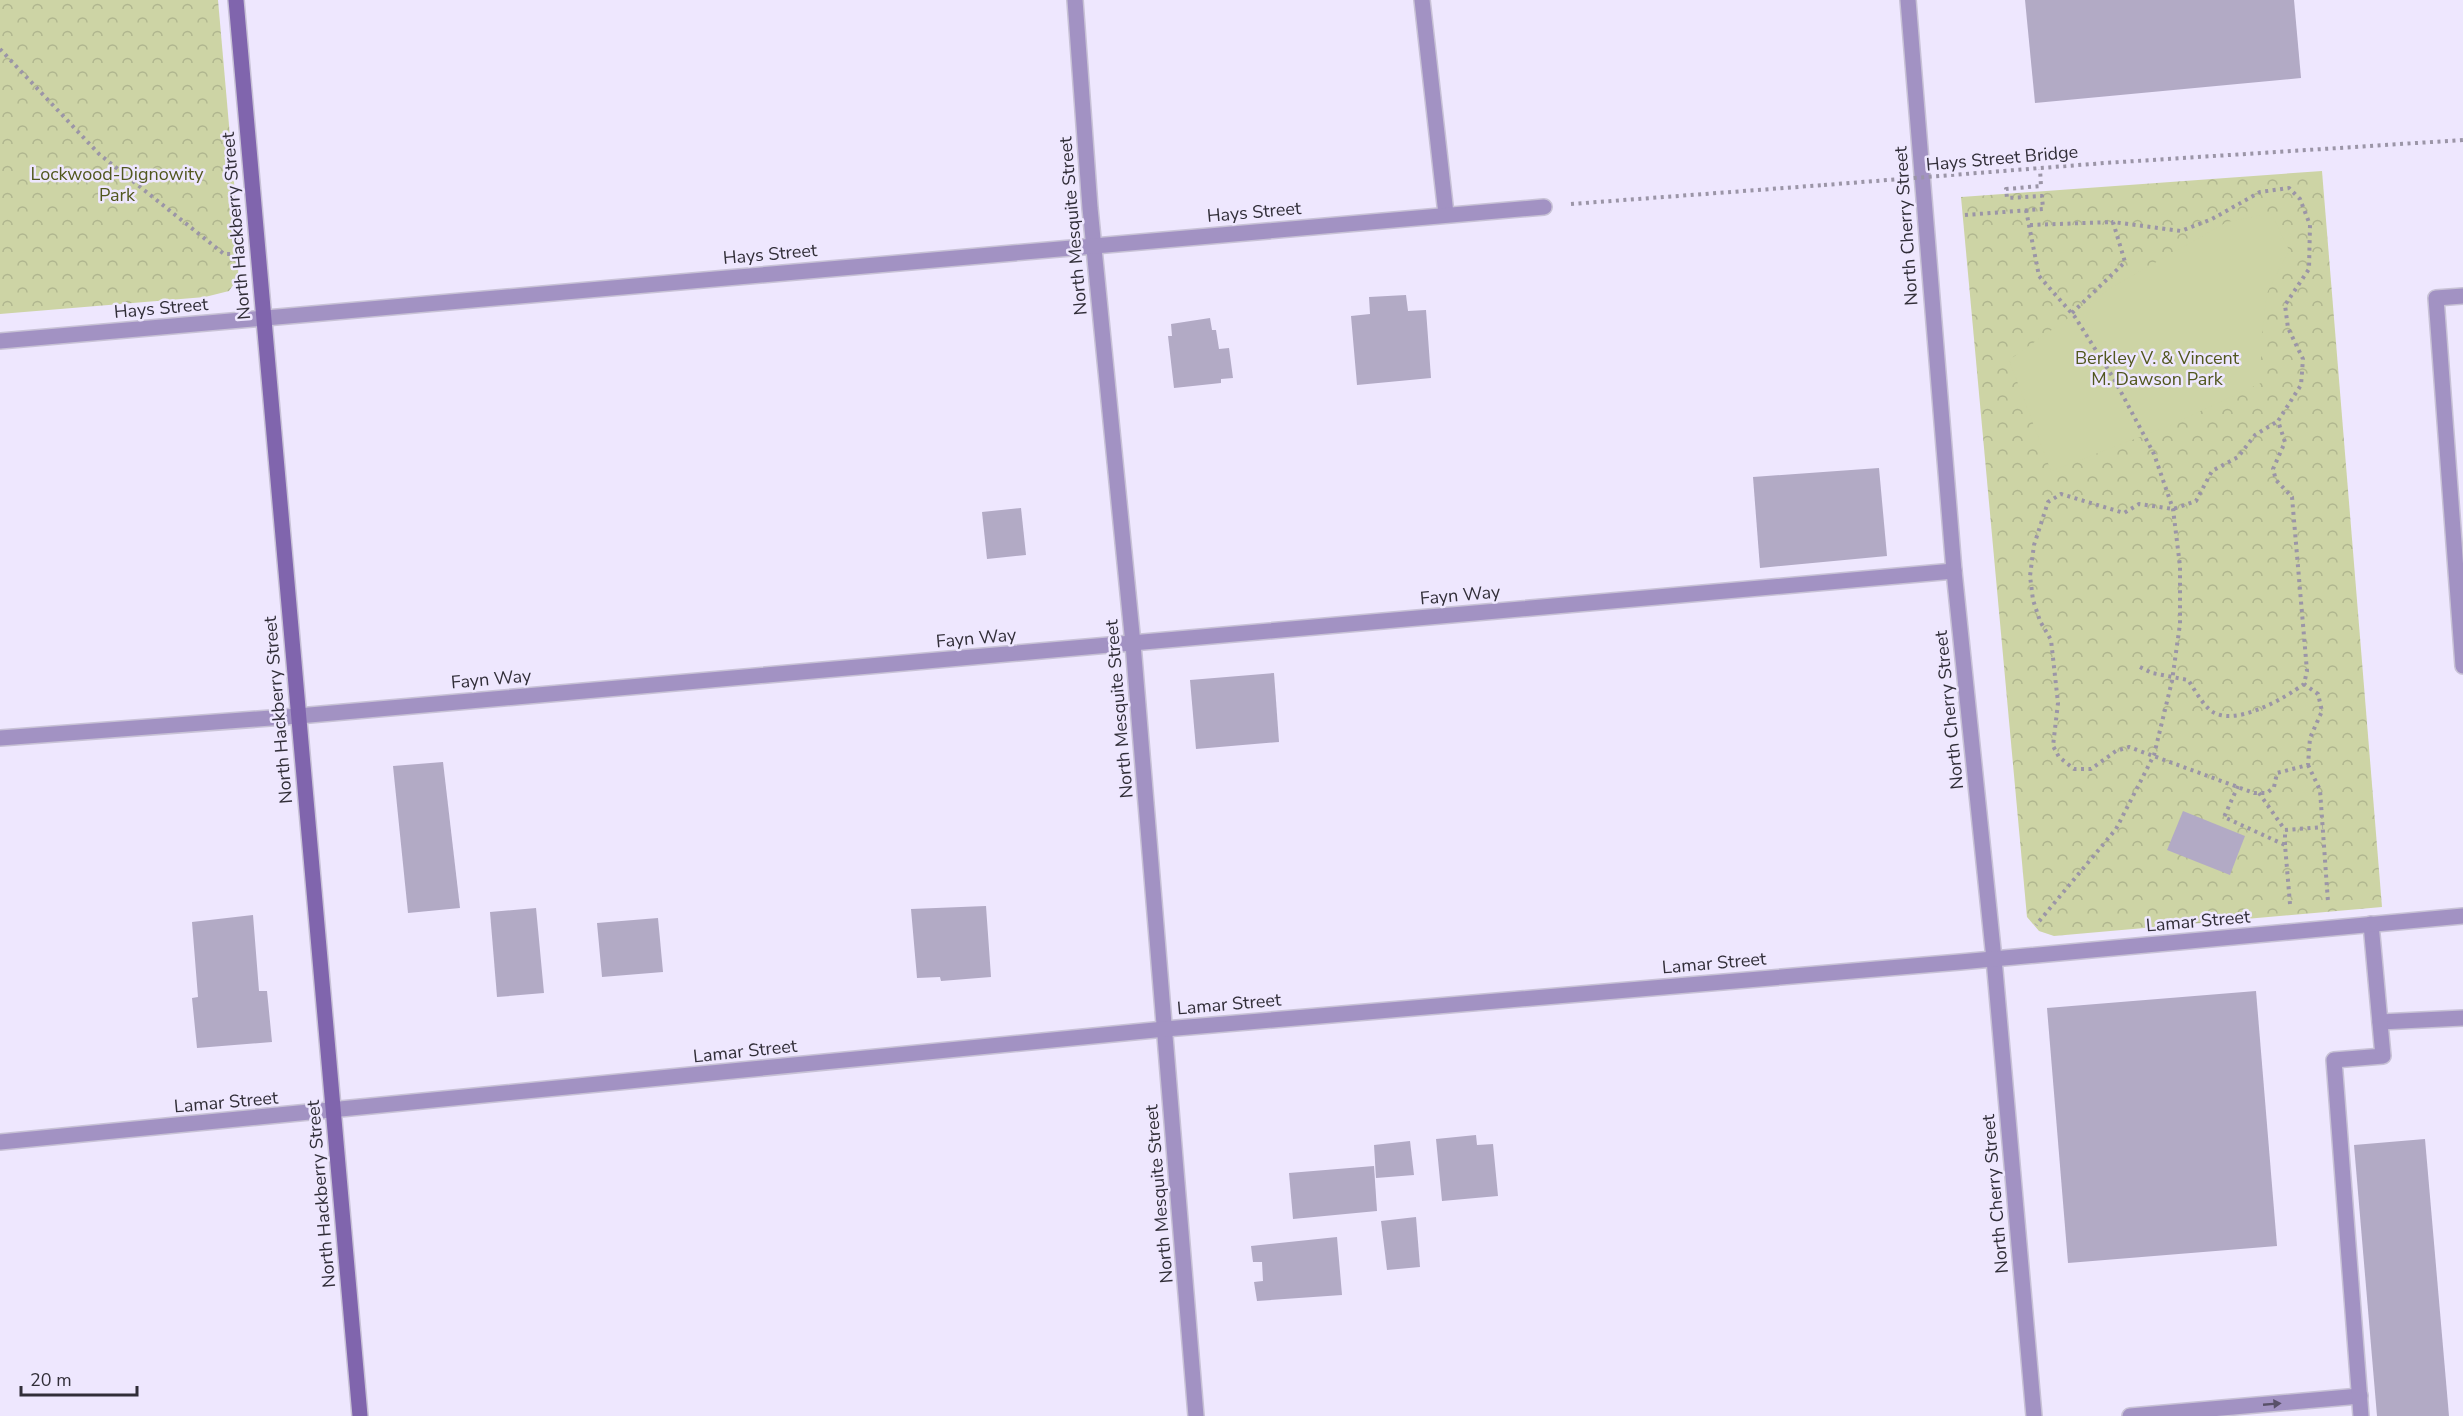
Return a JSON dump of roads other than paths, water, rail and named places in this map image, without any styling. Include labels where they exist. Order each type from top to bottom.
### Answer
[{"type":"main road","name":"North Hackberry Street","points":[[236,0],[360,1416]]},
{"type":"street","name":"North Mesquite Street","points":[[1075,0],[1094,245],[1133,644],[1196,1416]]},
{"type":"street","points":[[1422,0],[1446,214]]},
{"type":"street","name":"North Cherry Street","points":[[1908,0],[1954,571],[1994,959],[2034,1416]]},
{"type":"street","name":"Hays Street","points":[[0,341],[1544,207]]},
{"type":"street","points":[[2463,296],[2436,298],[2463,666]]},
{"type":"street","name":"Fayn Way","points":[[0,738],[298,716],[1954,571]]},
{"type":"street","name":"Lamar Street","points":[[0,1142],[1165,1029],[1994,959],[2463,916]]},
{"type":"street","points":[[2361,1416],[2334,1060],[2383,1056],[2371,924]]},
{"type":"street","points":[[2380,1022],[2463,1018]]},
{"type":"street","points":[[2130,1416],[2360,1396]]},
{"type":"park label","name":"Lockwood-Dignowity Park","points":[[117,184]]},
{"type":"park label","name":"Berkley V. & Vincent M. Dawson Park","points":[[2157,368]]}]
